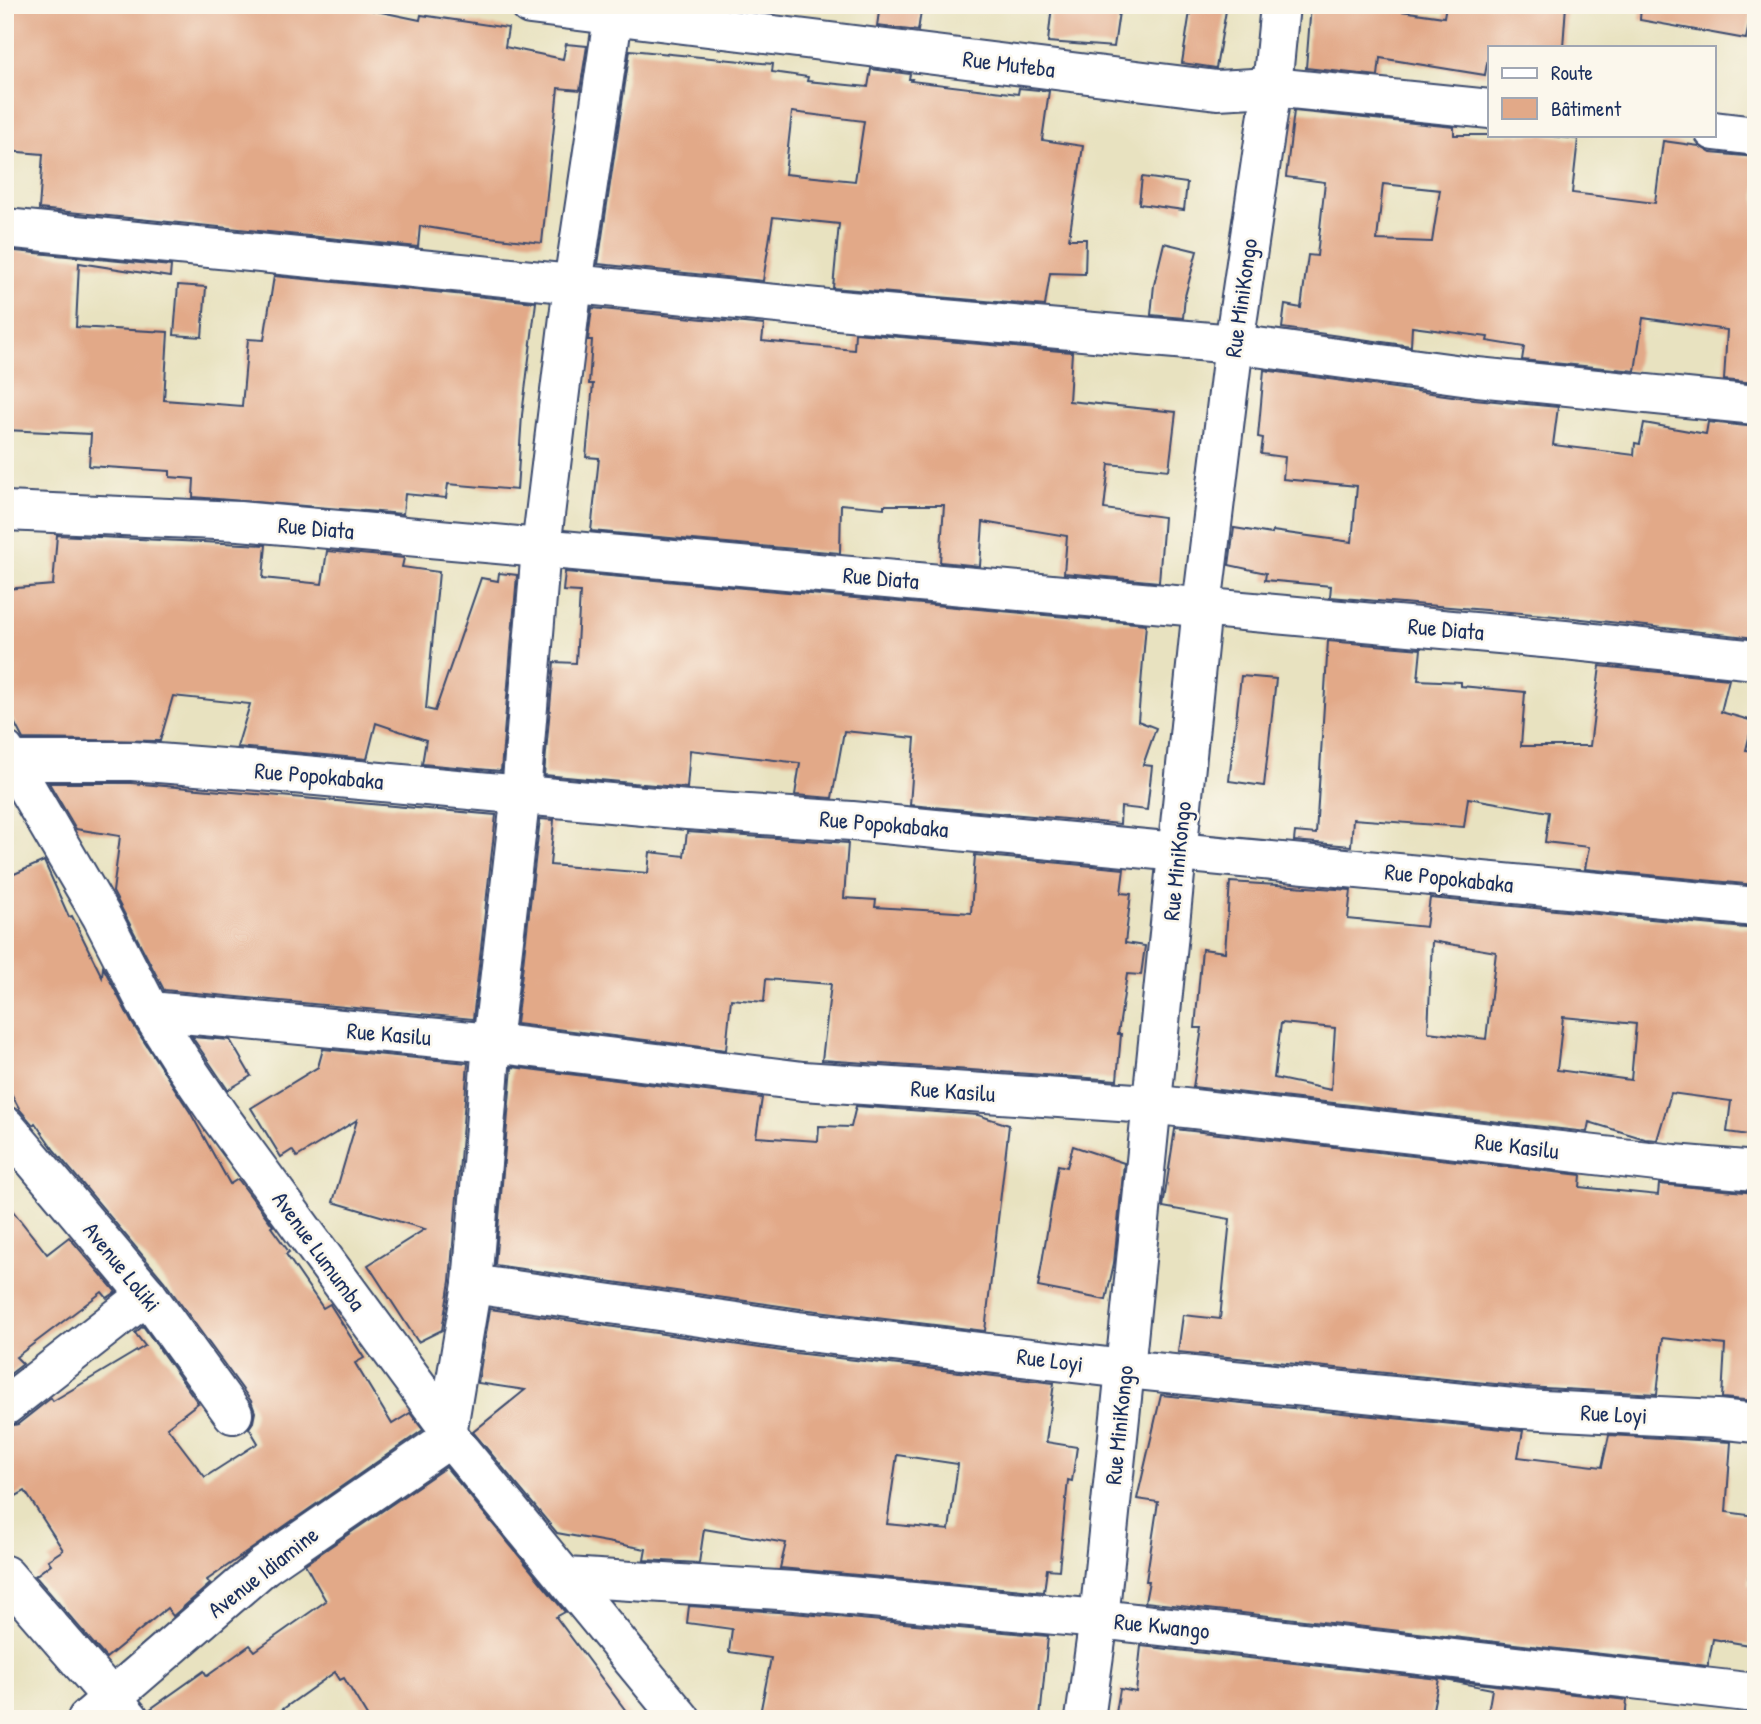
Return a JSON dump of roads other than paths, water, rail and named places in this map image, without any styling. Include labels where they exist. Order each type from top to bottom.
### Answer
[{"type":"street","name":"Rue Muteba","points":[[530,5],[615,10],[1217,90],[1272,87],[1488,109]]},
{"type":"street","name":"Rue MiniKongo","points":[[1085,1719],[1099,1619],[1202,607],[1234,344],[1272,87],[1280,5]]},
{"type":"street","points":[[449,1433],[472,1284],[492,1044],[521,793],[541,548],[573,284],[615,10]]},
{"type":"street","points":[[1716,131],[1756,136]]},
{"type":"street","points":[[5,228],[838,310],[1234,344],[1478,377],[1756,405]]},
{"type":"street","name":"Rue Diata","points":[[5,511],[239,521],[1565,640],[1756,660]]},
{"type":"street","name":"Rue Popokabaka","points":[[7,758],[132,761],[521,793],[687,810],[852,821],[1756,907]]},
{"type":"street","name":"Avenue Lumumba","points":[[7,758],[102,917],[150,1012],[220,1117],[449,1433],[681,1719]]},
{"type":"street","name":"Rue Kasilu","points":[[150,1012],[492,1044],[803,1082],[1150,1104],[1756,1171]]},
{"type":"street","name":"Avenue Loliki","points":[[5,1126],[147,1295],[233,1414]]},
{"type":"street","name":"Rue Loyi","points":[[472,1284],[798,1331],[1125,1369],[1523,1409],[1756,1423]]},
{"type":"street","points":[[5,1406],[147,1295]]},
{"type":"street","name":"Avenue Idiamine","points":[[109,1711],[264,1566],[449,1433]]},
{"type":"street","points":[[5,1575],[109,1711]]},
{"type":"street","name":"Rue Kwango","points":[[566,1577],[795,1591],[1099,1619],[1756,1693]]}]
